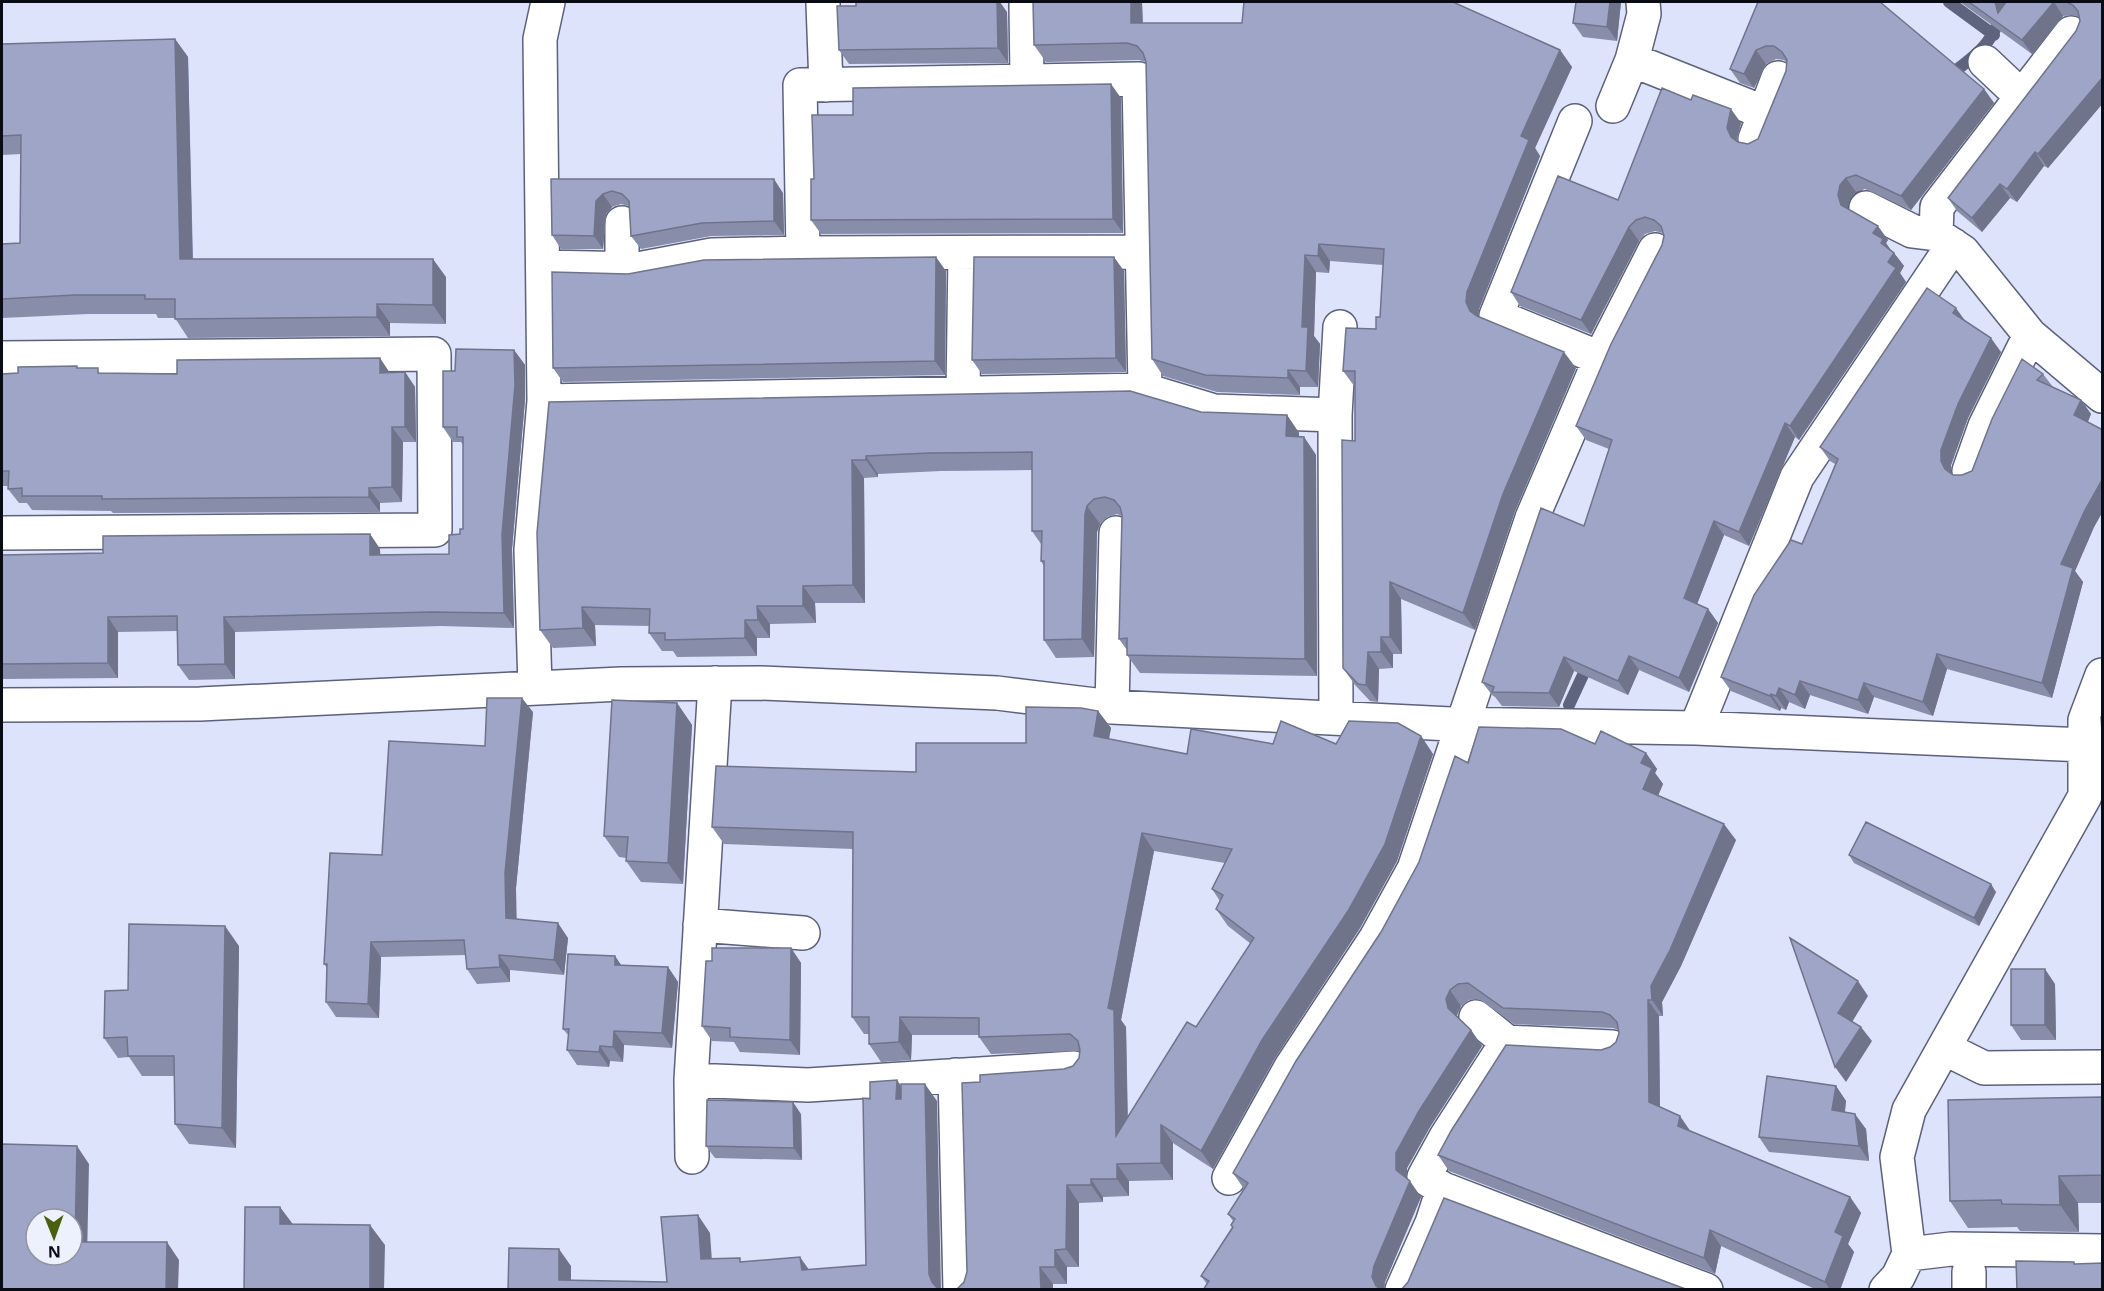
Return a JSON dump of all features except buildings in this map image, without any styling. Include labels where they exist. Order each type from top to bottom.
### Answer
[{"type":"street","points":[[535,688],[531,550],[544,401],[545,267],[540,39],[548,2]]},
{"type":"street","points":[[1612,106],[1632,60],[1644,14],[1643,2]]},
{"type":"street","points":[[823,4],[826,85]]},
{"type":"street","points":[[1026,5],[1027,81]]},
{"type":"street","points":[[1696,728],[1797,477],[1945,239],[1937,207],[2071,33]]},
{"type":"street","points":[[1632,60],[1759,126],[1778,78]]},
{"type":"street","points":[[1985,62],[2021,96]]},
{"type":"street","points":[[803,253],[800,85],[1139,79],[1145,390]]},
{"type":"street","points":[[1575,121],[1496,316],[1600,358]]},
{"type":"street","points":[[1866,208],[1912,231],[1945,239],[1963,252],[2030,335],[2103,396]]},
{"type":"street","points":[[622,223],[622,268]]},
{"type":"street","points":[[1229,1178],[1291,1067],[1376,938],[1413,869],[1532,518],[1600,358],[1655,250]]},
{"type":"street","points":[[545,267],[638,269],[712,255],[1142,252]]},
{"type":"street","points":[[963,394],[965,253]]},
{"type":"street","points":[[1336,718],[1335,415],[1340,327]]},
{"type":"street","points":[[1969,471],[1985,426],[2030,335]]},
{"type":"street","points":[[2,358],[434,354],[435,530],[2,533]]},
{"type":"street","points":[[544,401],[1145,390],[1214,411],[1335,415]]},
{"type":"street","points":[[1112,707],[1116,533]]},
{"type":"street","points":[[1886,1290],[1898,1277],[1909,1254],[1898,1157],[1909,1110],[2085,796],[2085,720],[2103,675]]},
{"type":"street","points":[[2,705],[200,704],[535,688],[715,683],[997,693],[1112,707],[1464,724],[1696,728],[2085,745]]},
{"type":"street","points":[[692,1157],[691,1080],[715,683]]},
{"type":"street","points":[[700,925],[803,933]]},
{"type":"street","points":[[1476,1017],[1507,1041],[1612,1047]]},
{"type":"street","points":[[1507,1041],[1446,1137],[1424,1177],[1443,1189],[1706,1290]]},
{"type":"street","points":[[1944,1048],[1984,1068],[2103,1067]]},
{"type":"street","points":[[691,1080],[808,1085],[1074,1068]]},
{"type":"street","points":[[955,1075],[960,1290]]},
{"type":"street","points":[[1402,1290],[1432,1223],[1443,1189]]},
{"type":"street","points":[[1909,1254],[1951,1249],[2103,1251]]},
{"type":"waterway","points":[[1949,2],[1994,35]]},
{"type":"waterway","points":[[1947,77],[1985,45],[2007,2]]},
{"type":"waterway","points":[[1841,217],[1860,182]]},
{"type":"waterway","points":[[1569,705],[1589,662]]}]
